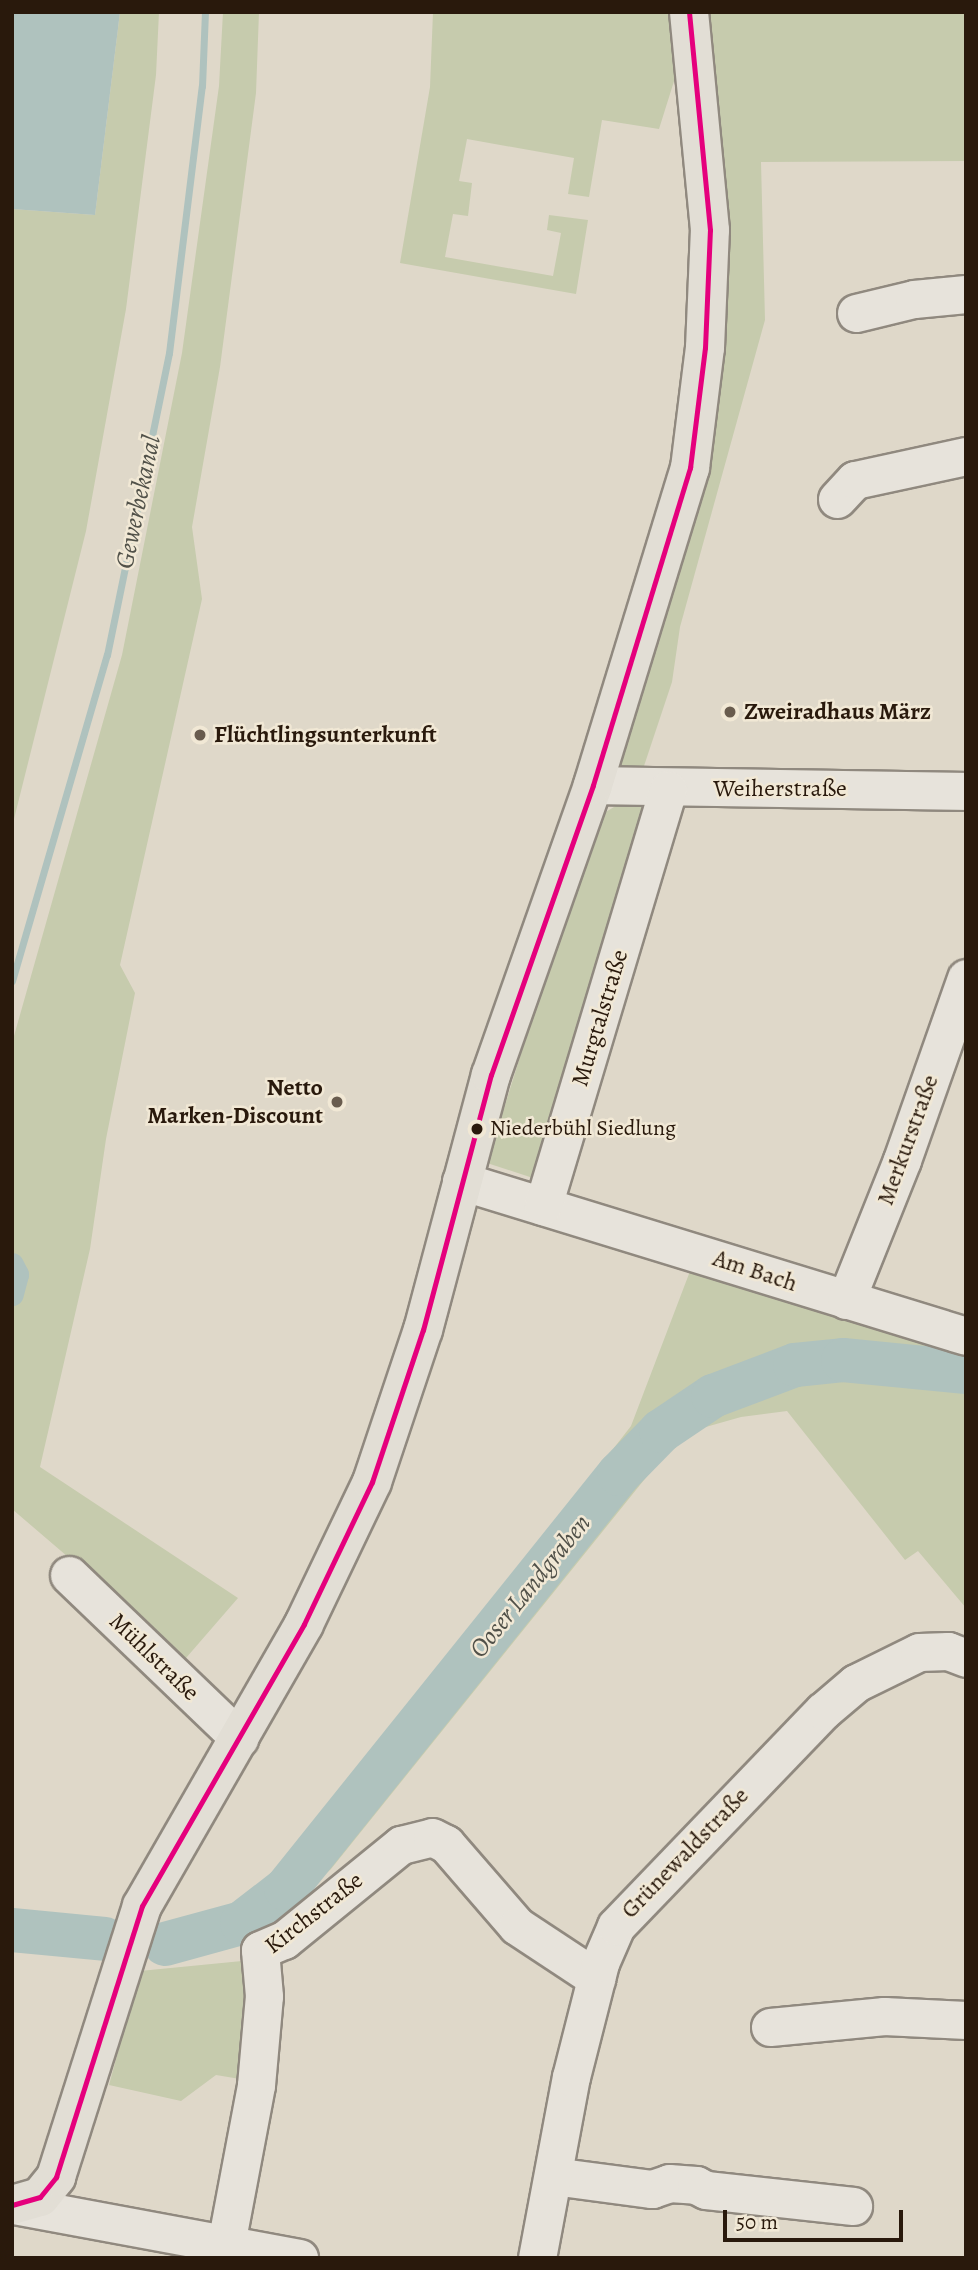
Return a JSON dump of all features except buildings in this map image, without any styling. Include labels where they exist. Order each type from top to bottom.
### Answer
[{"type":"main road","points":[[13,2205],[40,2197],[57,2177],[142,1906],[304,1624],[372,1482],[410,1376],[491,1075],[593,785],[690,468],[705,348],[710,230],[689,12]]},
{"type":"street","points":[[856,313],[914,299],[966,294]]},
{"type":"street","points":[[837,499],[855,480],[966,456]]},
{"type":"street","name":"Weiherstraße","points":[[593,785],[668,789],[966,791]]},
{"type":"street","name":"Murgtalstraße","points":[[543,1206],[668,789]]},
{"type":"street","name":"Merkurstraße","points":[[846,1300],[953,1056],[966,978]]},
{"type":"street","points":[[461,1181],[543,1206]]},
{"type":"street","name":"Am Bach","points":[[543,1206],[966,1336]]},
{"type":"street","name":"Mühlstraße","points":[[69,1575],[239,1738]]},
{"type":"street","name":"Grünewaldstraße","points":[[537,2258],[596,1978],[607,1942],[625,1914],[823,1711],[856,1684],[897,1660],[919,1652],[948,1651],[966,1658]]},
{"type":"street","name":"Kirchstraße","points":[[203,2247],[256,2085],[264,1996],[260,1950],[284,1940],[401,1845],[418,1838],[446,1844],[517,1926],[596,1978]]},
{"type":"street","points":[[770,2027],[884,2016],[966,2020]]},
{"type":"street","points":[[553,2176],[652,2189],[669,2183],[696,2185],[706,2190],[853,2206]]},
{"type":"street","points":[[13,2205],[203,2247],[299,2258]]},
{"type":"green space","points":[[120,12],[159,12],[156,75],[126,309],[86,531],[12,827],[12,209],[95,215]]},
{"type":"green space","points":[[223,12],[259,12],[256,93],[220,367],[192,527],[202,599],[120,965],[135,993],[106,1139],[90,1249],[40,1467],[238,1598],[186,1658],[12,1509],[12,1043],[122,655],[182,353],[219,86]]},
{"type":"green space","points":[[433,12],[669,12],[675,78],[659,129],[602,120],[589,197],[568,194],[574,158],[467,139],[459,181],[472,183],[468,216],[453,214],[445,257],[553,276],[561,233],[547,230],[549,215],[588,220],[576,294],[400,263],[430,87]]},
{"type":"green space","points":[[708,12],[966,12],[966,161],[761,162],[765,320],[680,627],[672,682],[643,769],[618,770],[615,761],[689,504]]},
{"type":"green space","points":[[624,801],[641,801],[648,808],[536,1179],[487,1163],[594,819]]},
{"type":"green space","points":[[692,1266],[966,1347],[966,1362],[901,1352],[819,1350],[761,1363],[658,1416],[630,1443],[554,1539],[547,1534],[631,1426]]},
{"type":"green space","points":[[834,1370],[915,1373],[966,1381],[966,1608],[918,1551],[905,1560],[787,1411],[741,1417],[681,1434],[331,1869],[260,1935],[247,1937],[321,1865],[628,1479],[666,1438],[709,1405],[771,1380]]},
{"type":"green space","points":[[242,1961],[255,2009],[246,2080],[216,2075],[181,2101],[109,2085],[140,1971]]},
{"type":"shaded area","points":[[12,12],[120,12],[95,215],[12,209]]},
{"type":"waterway","name":"Gewerbekanal","points":[[12,981],[107,655],[169,353],[202,86],[205,12]]},
{"type":"waterway","points":[[12,1265],[17,1275],[12,1294]]},
{"type":"waterway","name":"Ooser Landgraben","points":[[165,1944],[242,1923],[286,1889],[619,1474],[661,1431],[713,1396],[795,1365],[843,1360],[966,1372]]},
{"type":"waterway","name":"Ooser Landgraben","points":[[12,1930],[105,1939]]},
{"type":"transit line","points":[[12,2205],[40,2197],[56,2177],[142,1906],[304,1624],[372,1482],[423,1330],[491,1075],[593,785],[690,468],[705,348],[710,230],[689,12]]},
{"type":"place","name":"Zweiradhaus März","points":[[730,712]]},
{"type":"place","name":"Flüchtlingsunterkunft","points":[[200,735]]},
{"type":"place","name":"Netto Marken-Discount","points":[[337,1102]]},
{"type":"place","name":"Niederbühl Siedlung","points":[[477,1129]]}]
